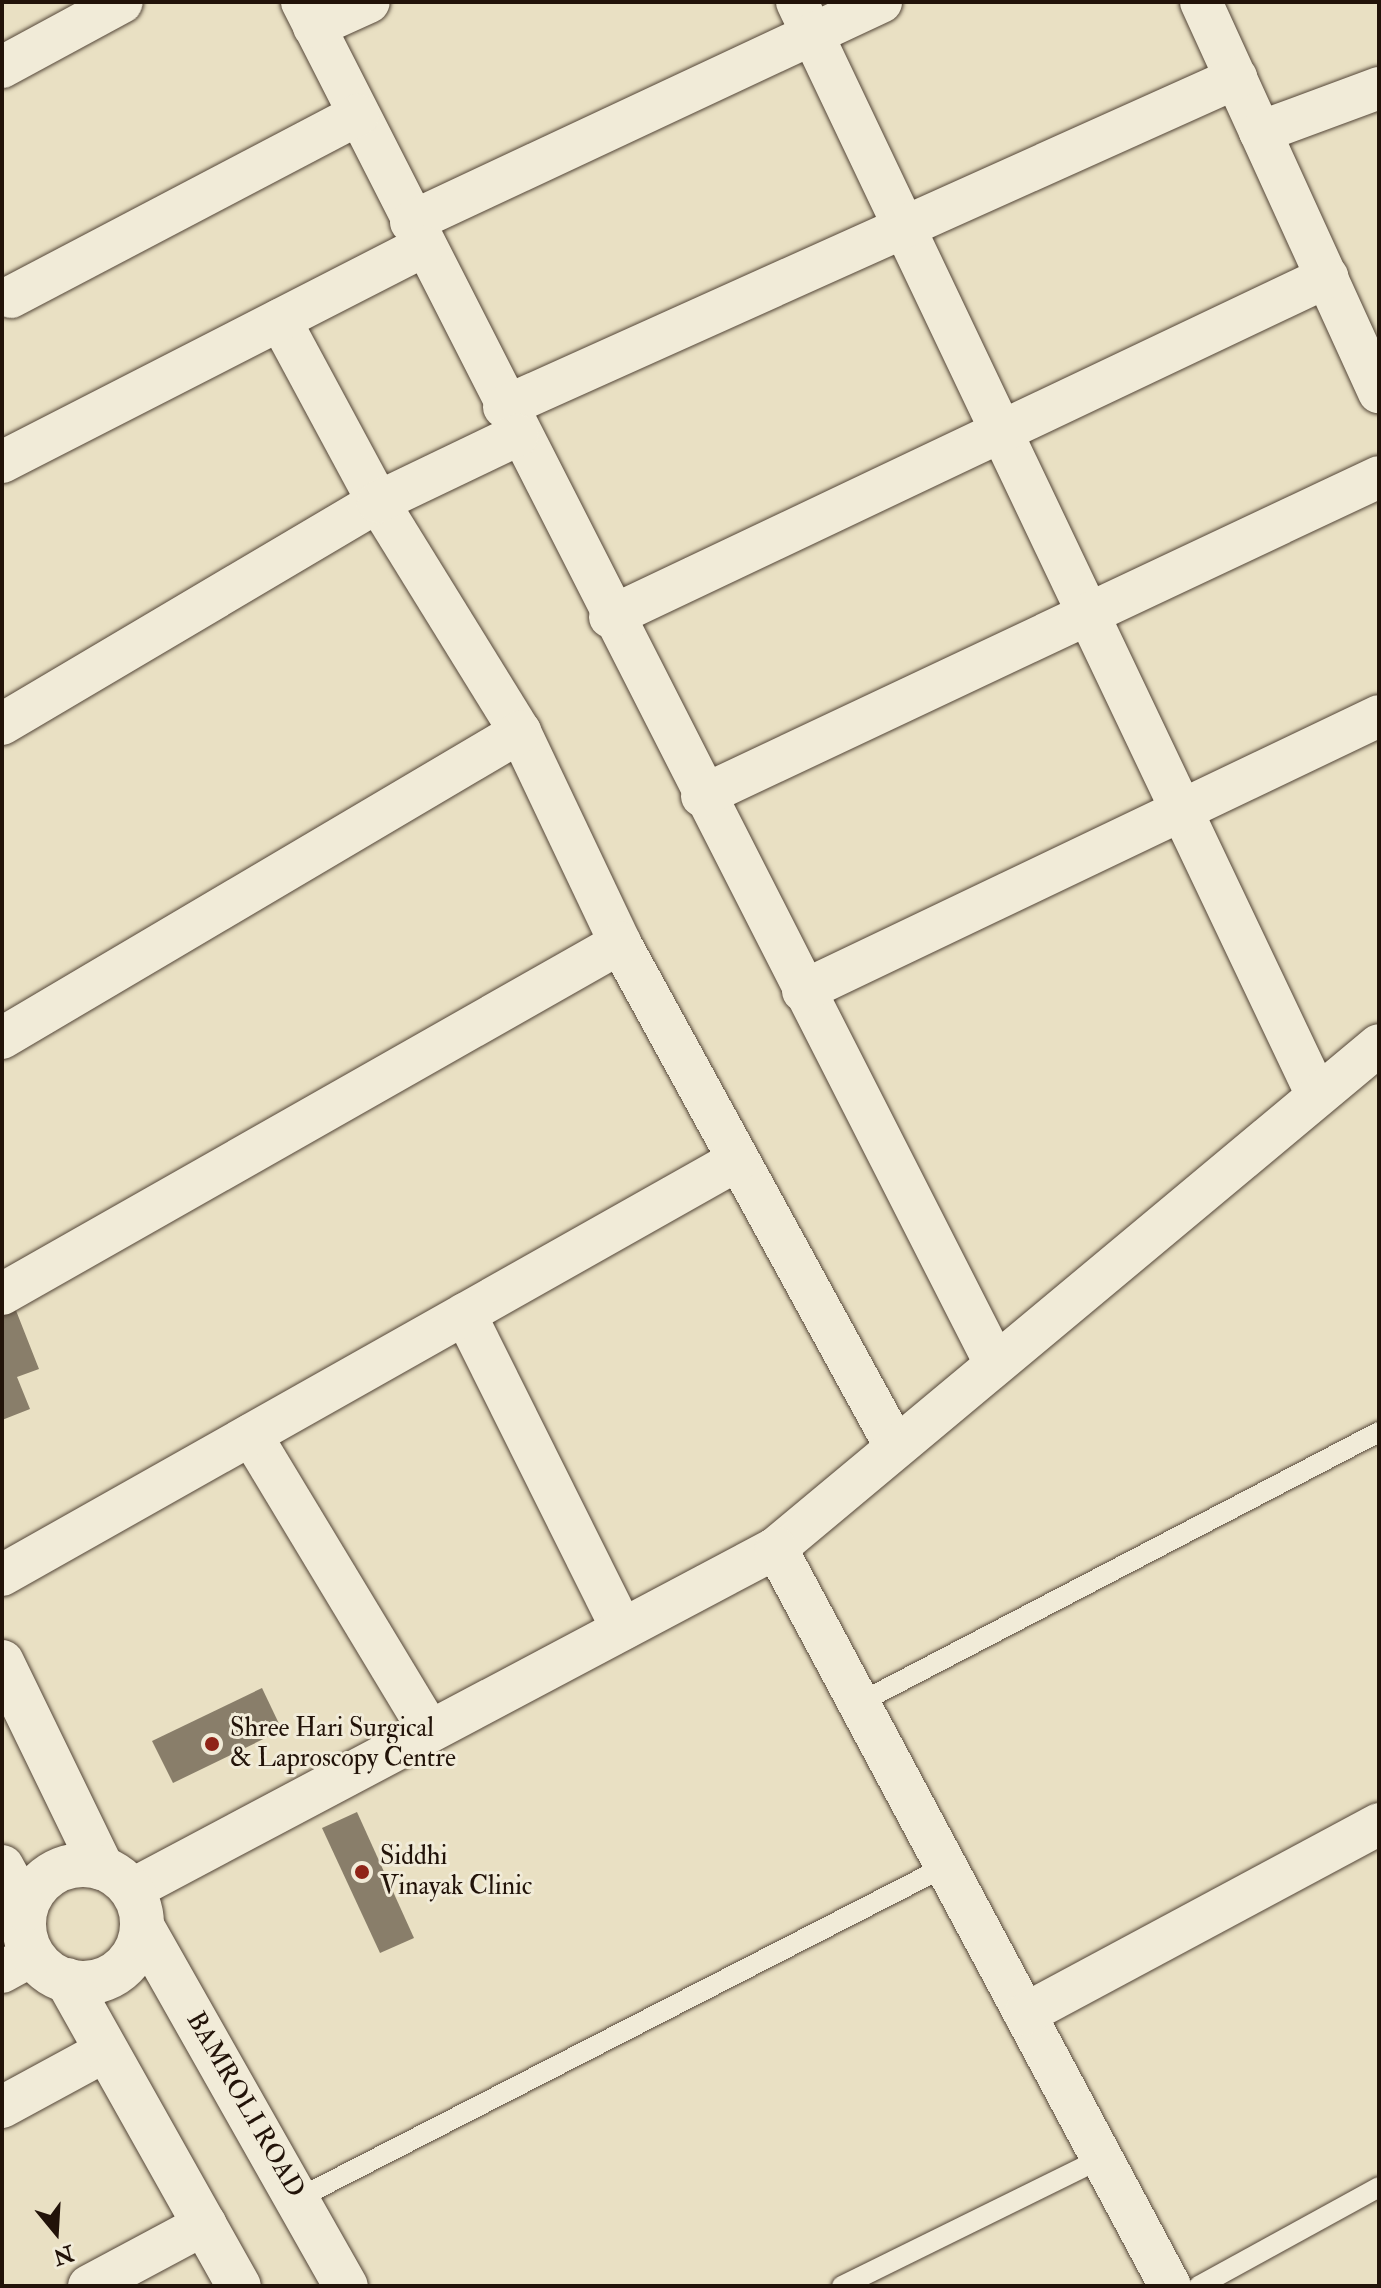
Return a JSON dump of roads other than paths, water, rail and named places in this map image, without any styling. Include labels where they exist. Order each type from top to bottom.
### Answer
[{"type":"street","points":[[2,67],[122,2]]},
{"type":"street","points":[[369,2],[308,15],[610,617],[995,1363]]},
{"type":"street","points":[[2,462],[280,320],[417,235],[805,18],[881,2]]},
{"type":"street","points":[[1201,2],[1327,277],[1364,322],[1379,392]]},
{"type":"street","points":[[805,18],[1004,430],[1084,615],[1317,1095]]},
{"type":"street","points":[[2,724],[511,421],[905,227],[1236,78]]},
{"type":"street","points":[[1260,132],[1379,88]]},
{"type":"street","points":[[11,297],[358,115]]},
{"type":"street","points":[[610,617],[1327,277]]},
{"type":"street","points":[[280,320],[378,502],[520,732],[620,943],[895,1446]]},
{"type":"street","points":[[702,796],[1379,477]]},
{"type":"street","points":[[803,991],[1379,716]]},
{"type":"street","points":[[2,1038],[520,732]]},
{"type":"street","points":[[2,1294],[620,943]]},
{"type":"street","points":[[125,1895],[429,1730],[776,1548],[1379,1045]]},
{"type":"street","points":[[2,1575],[738,1160]]},
{"type":"street","points":[[465,1314],[622,1629]]},
{"type":"street","points":[[251,1435],[429,1730]]},
{"type":"street","points":[[776,1548],[1170,2286]]},
{"type":"street","name":"BAMROLI ROAD","points":[[2,1662],[125,1895],[346,2286]]},
{"type":"street","points":[[1025,2014],[1379,1824]]},
{"type":"street","points":[[25,1909],[48,1876],[83,1865],[125,1895],[139,1944],[116,1973],[34,1969]]},
{"type":"street","points":[[2,1867],[25,1909],[34,1969],[107,2050],[239,2286]]},
{"type":"street","points":[[2,2107],[107,2050]]},
{"type":"street","points":[[89,2286],[205,2224]]},
{"type":"lane","points":[[859,1703],[1379,1432]]},
{"type":"lane","points":[[299,2198],[946,1866]]},
{"type":"lane","points":[[842,2286],[1102,2158]]},
{"type":"lane","points":[[1199,2286],[1379,2187]]},
{"type":"place","name":"Shree Hari Surgical & Laproscopy Centre","points":[[212,1744]]},
{"type":"place","name":"Siddhi Vinayak Clinic","points":[[362,1872]]}]
